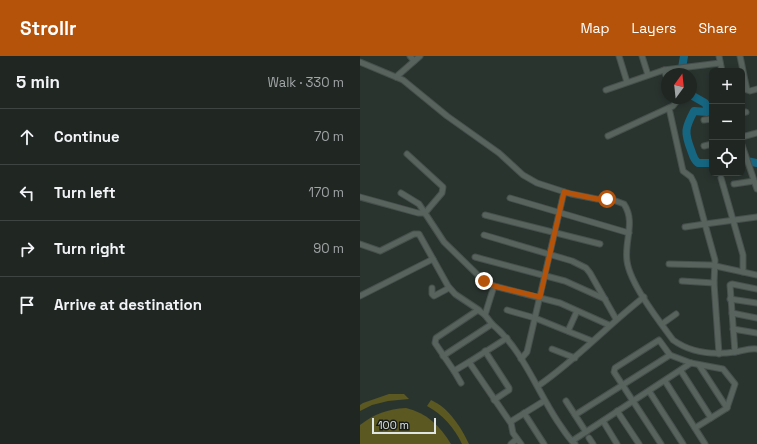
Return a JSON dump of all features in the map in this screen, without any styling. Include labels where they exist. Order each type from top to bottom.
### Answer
[{"type":"street","points":[[410,56],[414,61]]},
{"type":"street","points":[[396,77],[420,56]]},
{"type":"street","points":[[619,56],[627,82]]},
{"type":"street","points":[[642,56],[648,75]]},
{"type":"street","points":[[719,56],[721,68]]},
{"type":"street","points":[[740,56],[747,90],[757,89]]},
{"type":"street","points":[[360,62],[396,77],[499,153],[523,175],[537,183],[564,192],[592,198],[619,201],[627,209],[629,216],[627,262],[631,275],[673,340],[681,346],[719,354],[757,349]]},
{"type":"street","points":[[670,68],[720,63]]},
{"type":"street","points":[[606,90],[661,71]]},
{"type":"street","points":[[608,136],[675,104]]},
{"type":"street","points":[[669,108],[683,170],[691,177],[694,183],[715,266],[714,283],[719,354]]},
{"type":"street","points":[[704,120],[709,119]]},
{"type":"street","points":[[745,136],[757,133]]},
{"type":"street","points":[[704,146],[709,145]]},
{"type":"street","points":[[745,152],[757,189]]},
{"type":"street","points":[[360,197],[418,213],[424,213],[442,193],[443,187],[407,154]]},
{"type":"street","points":[[721,178],[743,255],[743,272]]},
{"type":"street","points":[[734,184],[754,181]]},
{"type":"street","points":[[524,355],[535,318],[564,192]]},
{"type":"street","points":[[402,193],[420,204],[424,213],[444,242],[484,281],[494,286],[540,297],[609,325]]},
{"type":"street","points":[[510,198],[629,233]]},
{"type":"street","points":[[485,215],[600,244]]},
{"type":"street","points":[[685,227],[757,217]]},
{"type":"street","points":[[360,244],[380,250],[417,233],[422,236],[449,288],[455,294],[485,315],[492,324],[524,355],[544,401],[573,443],[587,435],[617,411],[691,364]]},
{"type":"street","points":[[484,235],[572,261],[586,268],[616,319]]},
{"type":"street","points":[[474,257],[565,281],[605,299]]},
{"type":"street","points":[[360,296],[433,259]]},
{"type":"street","points":[[669,264],[715,266],[757,275]]},
{"type":"street","points":[[682,281],[714,283]]},
{"type":"street","points":[[735,352],[730,299],[731,284],[757,289]]},
{"type":"street","points":[[485,315],[494,286]]},
{"type":"street","points":[[432,288],[432,294],[434,296],[449,288]]},
{"type":"street","points":[[538,386],[575,358],[609,325],[644,297]]},
{"type":"street","points":[[730,299],[757,303]]},
{"type":"street","points":[[461,383],[435,343],[436,338],[479,310]]},
{"type":"street","points":[[507,310],[535,318],[592,341]]},
{"type":"street","points":[[568,331],[577,311]]},
{"type":"street","points":[[732,313],[757,318]]},
{"type":"street","points":[[662,324],[676,314]]},
{"type":"street","points":[[443,356],[492,324]]},
{"type":"street","points":[[733,329],[757,333]]},
{"type":"street","points":[[454,371],[507,338]]},
{"type":"street","points":[[661,444],[614,372],[615,368],[659,340],[670,355],[691,364],[723,369],[734,384],[727,408],[695,428]]},
{"type":"street","points":[[552,349],[575,358]]},
{"type":"street","points":[[485,351],[509,388],[509,390],[494,400]]},
{"type":"street","points":[[575,415],[670,355]]},
{"type":"street","points":[[469,362],[505,417],[511,422],[513,433],[521,444]]},
{"type":"street","points":[[699,365],[727,408]]},
{"type":"street","points":[[681,371],[711,418]]},
{"type":"street","points":[[665,381],[705,444]]},
{"type":"street","points":[[649,391],[683,444]]},
{"type":"street","points":[[511,422],[544,401]]},
{"type":"street","points":[[566,401],[593,444]]},
{"type":"street","points":[[617,411],[639,444]]},
{"type":"street","points":[[524,413],[544,444]]},
{"type":"street","points":[[603,422],[618,444]]},
{"type":"street","points":[[511,444],[517,439]]},
{"type":"shaded area","points":[[389,394],[404,394],[409,399],[388,401],[372,405],[360,411],[360,405],[363,403]]},
{"type":"shaded area","points":[[431,400],[449,413],[469,444],[462,444],[448,422],[427,406]]},
{"type":"shaded area","points":[[406,408],[420,413],[432,421],[442,431],[451,444],[360,444],[360,425],[382,413]]},
{"type":"waterway","points":[[682,68],[684,56]]},
{"type":"waterway","points":[[697,98],[705,103],[708,108],[707,112],[694,111],[687,126],[686,134],[694,158],[698,163],[709,163]]},
{"type":"waterway","points":[[745,161],[757,163]]},
{"type":"route","points":[[484,281],[494,286],[540,297],[564,192],[597,199],[607,199]]}]
